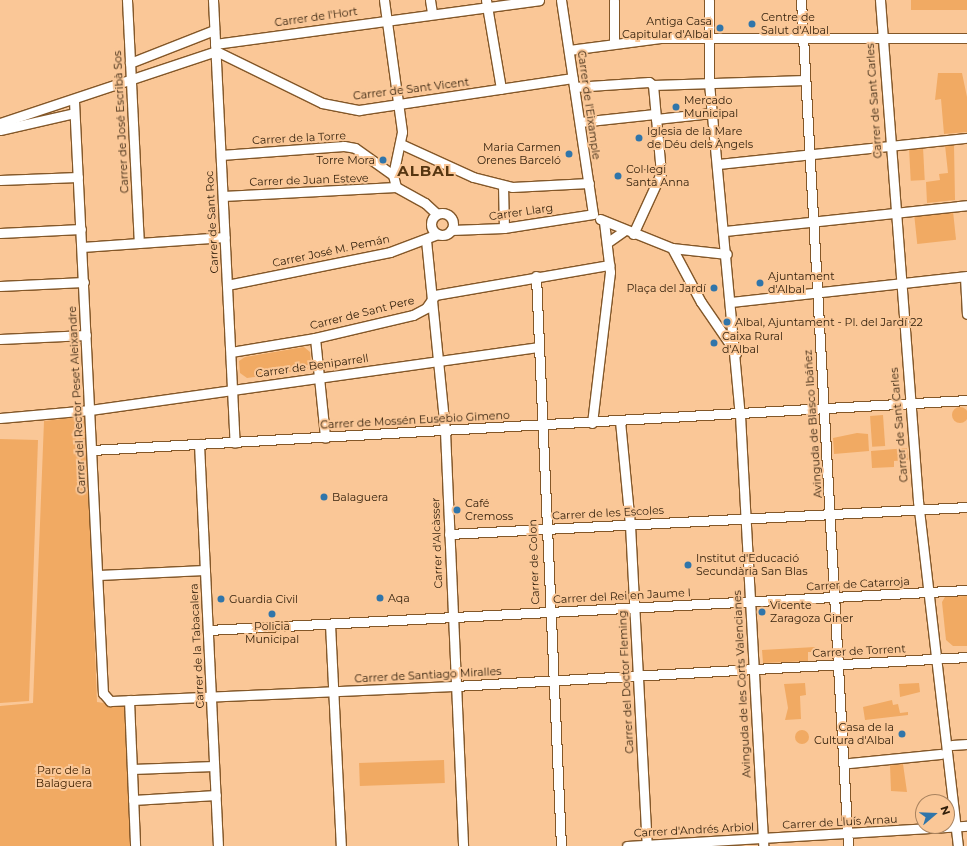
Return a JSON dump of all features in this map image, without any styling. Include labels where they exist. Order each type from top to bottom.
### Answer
[{"type":"street","name":"Carrer de José Escribà Sos","points":[[127,0],[139,243]]},
{"type":"street","name":"Carrer de Sant Roc","points":[[213,0],[235,442]]},
{"type":"street","points":[[384,0],[398,105],[401,144],[393,175],[396,187],[425,202],[437,214],[450,217],[451,230]]},
{"type":"street","points":[[430,0],[432,13]]},
{"type":"street","name":"Carrer de l'Hort","points":[[0,123],[74,101],[131,78],[215,48],[486,3],[539,0]]},
{"type":"street","name":"Carrer de l'Eixample","points":[[561,0],[593,214]]},
{"type":"street","points":[[614,0],[614,44]]},
{"type":"street","points":[[709,0],[709,83],[736,353]]},
{"type":"street","name":"Avinguda de Blasco Ibáñez","points":[[801,0],[848,846]]},
{"type":"street","name":"Carrer de Sant Carles","points":[[880,0],[894,213],[919,508],[958,846]]},
{"type":"street","points":[[486,3],[501,89]]},
{"type":"street","points":[[130,63],[214,30]]},
{"type":"street","points":[[569,50],[662,38],[967,38]]},
{"type":"street","name":"Carrer de Sant Vicent","points":[[215,48],[334,107],[359,110],[501,89],[574,83],[649,82],[653,86],[805,80]]},
{"type":"street","points":[[608,242],[629,233],[661,173],[653,86]]},
{"type":"street","name":"Carrer del Rector Peset Aleixandre","points":[[74,101],[105,698]]},
{"type":"street","points":[[0,130],[74,113]]},
{"type":"street","points":[[580,122],[712,113]]},
{"type":"street","points":[[718,164],[967,138]]},
{"type":"street","points":[[401,144],[473,177],[503,185],[541,188],[589,183]]},
{"type":"street","name":"Carrer de la Torre","points":[[221,155],[344,146],[355,148],[393,175]]},
{"type":"street","points":[[0,180],[78,177]]},
{"type":"street","points":[[503,185],[504,228]]},
{"type":"street","name":"Carrer de Juan Esteve","points":[[223,196],[396,187]]},
{"type":"street","points":[[725,231],[967,205]]},
{"type":"street","points":[[437,214],[431,222],[438,234]]},
{"type":"street","points":[[593,214],[604,222],[617,223],[629,233],[672,248],[727,254]]},
{"type":"street","name":"Carrer Llarg","points":[[438,234],[451,230],[504,228],[593,214]]},
{"type":"street","points":[[592,423],[609,265],[608,242],[604,222]]},
{"type":"street","points":[[0,233],[81,229]]},
{"type":"street","name":"Carrer José M. Pemán","points":[[227,284],[390,252],[426,240],[438,234]]},
{"type":"street","points":[[82,247],[225,237]]},
{"type":"street","name":"Carrer d'Alcàsser","points":[[426,240],[445,431],[462,846]]},
{"type":"street","points":[[672,248],[701,302],[736,353]]},
{"type":"street","name":"Carrer de Sant Pere","points":[[231,352],[315,338],[413,315],[431,301],[435,295],[536,276],[609,265]]},
{"type":"street","name":"Carrer de Colon","points":[[536,276],[551,681],[561,846]]},
{"type":"street","points":[[731,302],[966,277],[967,314]]},
{"type":"street","points":[[0,286],[84,282]]},
{"type":"street","points":[[0,339],[86,335]]},
{"type":"street","points":[[315,338],[325,437]]},
{"type":"street","name":"Carrer de Beniparrell","points":[[0,418],[90,410],[538,347]]},
{"type":"street","name":"Avinguda de les Corts Valencianes","points":[[736,353],[762,842]]},
{"type":"street","name":"Carrer de Mossén Eusebio Gimeno","points":[[92,450],[740,415],[910,405],[967,400]]},
{"type":"street","name":"Carrer del Doctor Fleming","points":[[620,421],[630,525],[647,845]]},
{"type":"street","name":"Carrer de la Tabacalera","points":[[199,444],[218,846]]},
{"type":"street","name":"Carrer de les Escoles","points":[[449,534],[967,506]]},
{"type":"street","points":[[98,575],[205,570]]},
{"type":"street","name":"Carrer de Catarroja","points":[[750,602],[967,590]]},
{"type":"street","name":"Carrer del Rei en Jaume I","points":[[208,630],[634,606],[750,602]]},
{"type":"street","points":[[330,624],[341,846]]},
{"type":"street","name":"Carrer de Torrent","points":[[753,669],[967,657]]},
{"type":"street","name":"Carrer de Santiago Miralles","points":[[105,698],[129,700],[455,686],[753,669]]},
{"type":"street","points":[[129,700],[135,846]]},
{"type":"street","points":[[952,745],[967,744]]},
{"type":"street","points":[[849,763],[942,754]]},
{"type":"street","points":[[132,769],[214,766]]},
{"type":"street","points":[[133,800],[216,795]]},
{"type":"street","name":"Carrer de Lluís Arnau","points":[[762,842],[848,834],[967,826]]},
{"type":"street","name":"Carrer d'Andrés Arbiol","points":[[626,846],[762,842]]},
{"type":"green space","points":[[911,0],[967,0],[967,10],[911,10]]},
{"type":"green space","points":[[938,73],[962,73],[967,97],[967,132],[944,134],[941,99],[935,100]]},
{"type":"green space","points":[[954,144],[955,200],[927,203],[926,182],[940,180],[939,174],[948,173],[945,145]]},
{"type":"green space","points":[[923,147],[925,180],[911,181],[909,148]]},
{"type":"green space","points":[[953,211],[956,240],[917,244],[914,215]]},
{"type":"green space","points":[[304,347],[310,352],[311,363],[308,369],[247,378],[240,373],[239,361],[245,357]]},
{"type":"green space","points":[[960,407],[966,409],[968,415],[966,421],[960,423],[954,421],[952,415],[954,409]]},
{"type":"green space","points":[[883,415],[885,446],[872,447],[870,416]]},
{"type":"green space","name":"Parc de la Balaguera","points":[[86,416],[97,702],[125,706],[132,846],[0,846],[0,706],[33,703],[44,421]]},
{"type":"green space","points":[[857,433],[868,434],[869,451],[834,454],[833,438]]},
{"type":"green space","points":[[0,439],[38,440],[29,701],[0,703]]},
{"type":"green space","points":[[907,448],[908,460],[894,461],[894,467],[872,468],[871,451]]},
{"type":"green space","points":[[967,596],[967,646],[953,646],[946,640],[942,602],[945,597]]},
{"type":"green space","points":[[815,647],[815,652],[808,652],[808,661],[763,663],[762,650]]},
{"type":"green space","points":[[805,683],[806,695],[800,696],[801,719],[785,720],[788,708],[784,684]]},
{"type":"green space","points":[[919,683],[920,692],[900,697],[899,684]]},
{"type":"green space","points":[[892,700],[893,705],[898,704],[900,713],[908,712],[908,715],[865,720],[863,707]]},
{"type":"green space","points":[[799,730],[805,730],[809,734],[809,740],[805,744],[799,744],[795,740],[795,734]]},
{"type":"green space","points":[[444,760],[445,783],[360,786],[359,763]]},
{"type":"green space","points":[[903,764],[907,792],[891,791],[890,765]]},
{"type":"place","name":"Centre de Salut d'Albal","points":[[752,24]]},
{"type":"place","name":"Antiga Casa Capitular d'Albal","points":[[720,28]]},
{"type":"place","name":"Mercado Municipal","points":[[676,107]]},
{"type":"place","name":"Iglesia de la Mare de Déu dels Àngels","points":[[639,138]]},
{"type":"place","name":"Maria Carmen Orenes Barceló","points":[[569,154]]},
{"type":"place","name":"Torre Mora","points":[[383,160]]},
{"type":"place","name":"Col·legi Santa Anna","points":[[618,176]]},
{"type":"place","name":"Ajuntament d'Albal","points":[[760,283]]},
{"type":"place","name":"Plaça del Jardí","points":[[714,288]]},
{"type":"place","name":"Albal, Ajuntament - Pl. del Jardí 22","points":[[727,322]]},
{"type":"place","name":"Caixa Rural d'Albal","points":[[714,343]]},
{"type":"place","name":"Balaguera","points":[[324,497]]},
{"type":"place","name":"Café Cremoss","points":[[457,510]]},
{"type":"place","name":"Institut d'Educació Secundària San Blas","points":[[688,565]]},
{"type":"place","name":"Aqa","points":[[380,598]]},
{"type":"place","name":"Guardia Civil","points":[[221,599]]},
{"type":"place","name":"Vicente Zaragoza Giner","points":[[762,612]]},
{"type":"place","name":"Policia Municipal","points":[[272,614]]},
{"type":"place","name":"Casa de la Cultura d'Albal","points":[[902,734]]},
{"type":"district","name":"ALBAL","points":[[426,171]]}]
